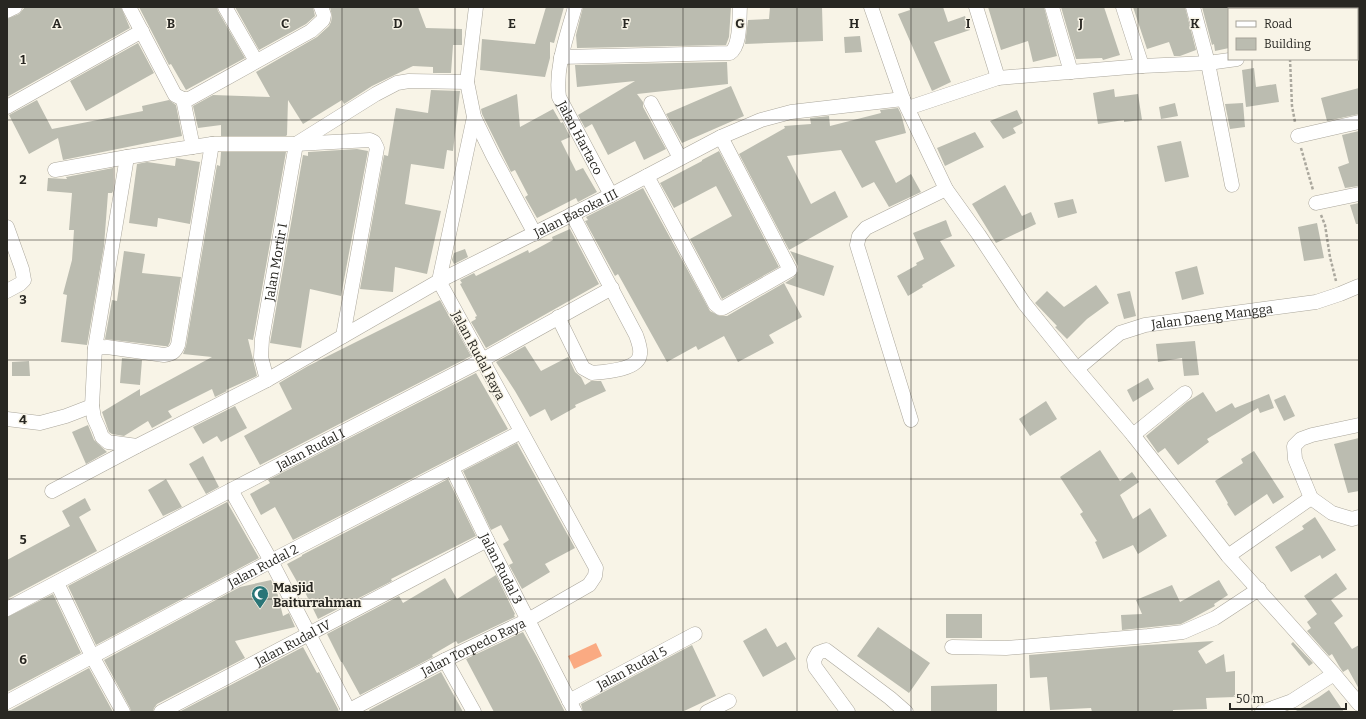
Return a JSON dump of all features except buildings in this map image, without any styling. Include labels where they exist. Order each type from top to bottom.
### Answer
[{"type":"street","points":[[7,11],[15,7]]},
{"type":"street","points":[[129,7],[175,95],[183,99],[189,99],[311,31],[323,20],[324,15],[321,7]]},
{"type":"street","points":[[225,7],[256,61]]},
{"type":"street","points":[[476,7],[467,77],[474,117],[535,234]]},
{"type":"street","name":"Jalan Hartaco","points":[[576,7],[561,57],[558,90],[559,97],[611,195]]},
{"type":"street","points":[[561,57],[730,53],[734,50],[737,44],[740,7]]},
{"type":"street","points":[[871,7],[905,104],[946,190],[979,234],[1024,303],[1133,435],[1228,556],[1359,704]]},
{"type":"street","points":[[976,7],[998,78]]},
{"type":"street","points":[[1052,7],[1071,72]]},
{"type":"street","points":[[1123,7],[1142,66]]},
{"type":"street","points":[[1193,7],[1208,63],[1232,185]]},
{"type":"street","points":[[7,107],[142,31]]},
{"type":"street","name":"Jalan Basoka III","points":[[52,491],[267,380],[440,281],[535,234],[721,137],[761,120],[791,112],[905,104],[998,78],[1142,66],[1208,63],[1230,60]]},
{"type":"street","points":[[296,144],[376,94],[397,83],[467,77]]},
{"type":"street","points":[[183,99],[193,147]]},
{"type":"street","points":[[651,103],[680,158]]},
{"type":"street","points":[[440,281],[474,117]]},
{"type":"street","points":[[1298,136],[1359,122]]},
{"type":"street","points":[[647,176],[715,304],[720,308],[723,308],[790,270],[721,137]]},
{"type":"street","points":[[55,170],[212,144],[296,144],[370,140],[374,142],[377,148],[343,336]]},
{"type":"street","points":[[95,348],[107,347],[164,355],[171,354],[175,351],[178,345],[212,144]]},
{"type":"street","name":"Jalan Mortir I","points":[[267,380],[261,357],[262,339],[296,144]]},
{"type":"street","points":[[128,157],[95,348],[92,406],[94,418],[102,437],[108,442],[137,446]]},
{"type":"street","points":[[911,420],[857,244],[858,236],[866,228],[946,190]]},
{"type":"street","points":[[1316,203],[1359,194]]},
{"type":"street","points":[[558,317],[583,368],[588,372],[592,373],[618,370],[632,364],[638,359],[640,354],[636,335],[572,214]]},
{"type":"street","points":[[7,227],[22,269],[24,280],[7,291]]},
{"type":"street","name":"Jalan Rudal Raya","points":[[440,281],[596,568],[595,576]]},
{"type":"street","name":"Jalan Daeng Mangga","points":[[1077,369],[1120,333],[1145,326],[1316,302],[1359,286]]},
{"type":"street","name":"Jalan Rudal I","points":[[7,609],[482,360],[612,288]]},
{"type":"street","points":[[1133,435],[1185,393]]},
{"type":"street","points":[[7,419],[40,422],[66,416],[92,406]]},
{"type":"street","points":[[1359,425],[1312,435],[1301,439],[1294,446],[1295,460],[1312,498],[1332,513],[1352,519],[1359,517]]},
{"type":"street","name":"Jalan Rudal 2","points":[[7,702],[271,561],[522,432]]},
{"type":"street","name":"Jalan Rudal 3","points":[[452,468],[572,706]]},
{"type":"street","points":[[232,490],[271,561],[348,711]]},
{"type":"street","points":[[1228,556],[1312,498]]},
{"type":"street","name":"Jalan Rudal IV","points":[[161,712],[487,540]]},
{"type":"street","name":"Jalan Torpedo Raya","points":[[348,711],[446,660],[528,620],[589,585],[595,576]]},
{"type":"street","points":[[57,583],[92,656],[123,712]]},
{"type":"street","points":[[952,647],[1006,648],[1183,632],[1215,618],[1258,589]]},
{"type":"street","name":"Jalan Rudal 5","points":[[572,706],[695,634]]},
{"type":"street","points":[[848,712],[815,667],[814,660],[818,653],[826,650],[890,698],[906,712]]},
{"type":"street","points":[[446,660],[474,712]]},
{"type":"street","points":[[1262,712],[1292,701],[1334,674]]},
{"type":"street","points":[[707,712],[729,701]]},
{"type":"path","points":[[1316,203],[1325,225],[1330,257],[1340,294]]},
{"type":"shaded area","points":[[596,643],[602,656],[574,669],[568,656]]},
{"type":"place","name":"Masjid Baiturrahman","points":[[260,609]]}]
